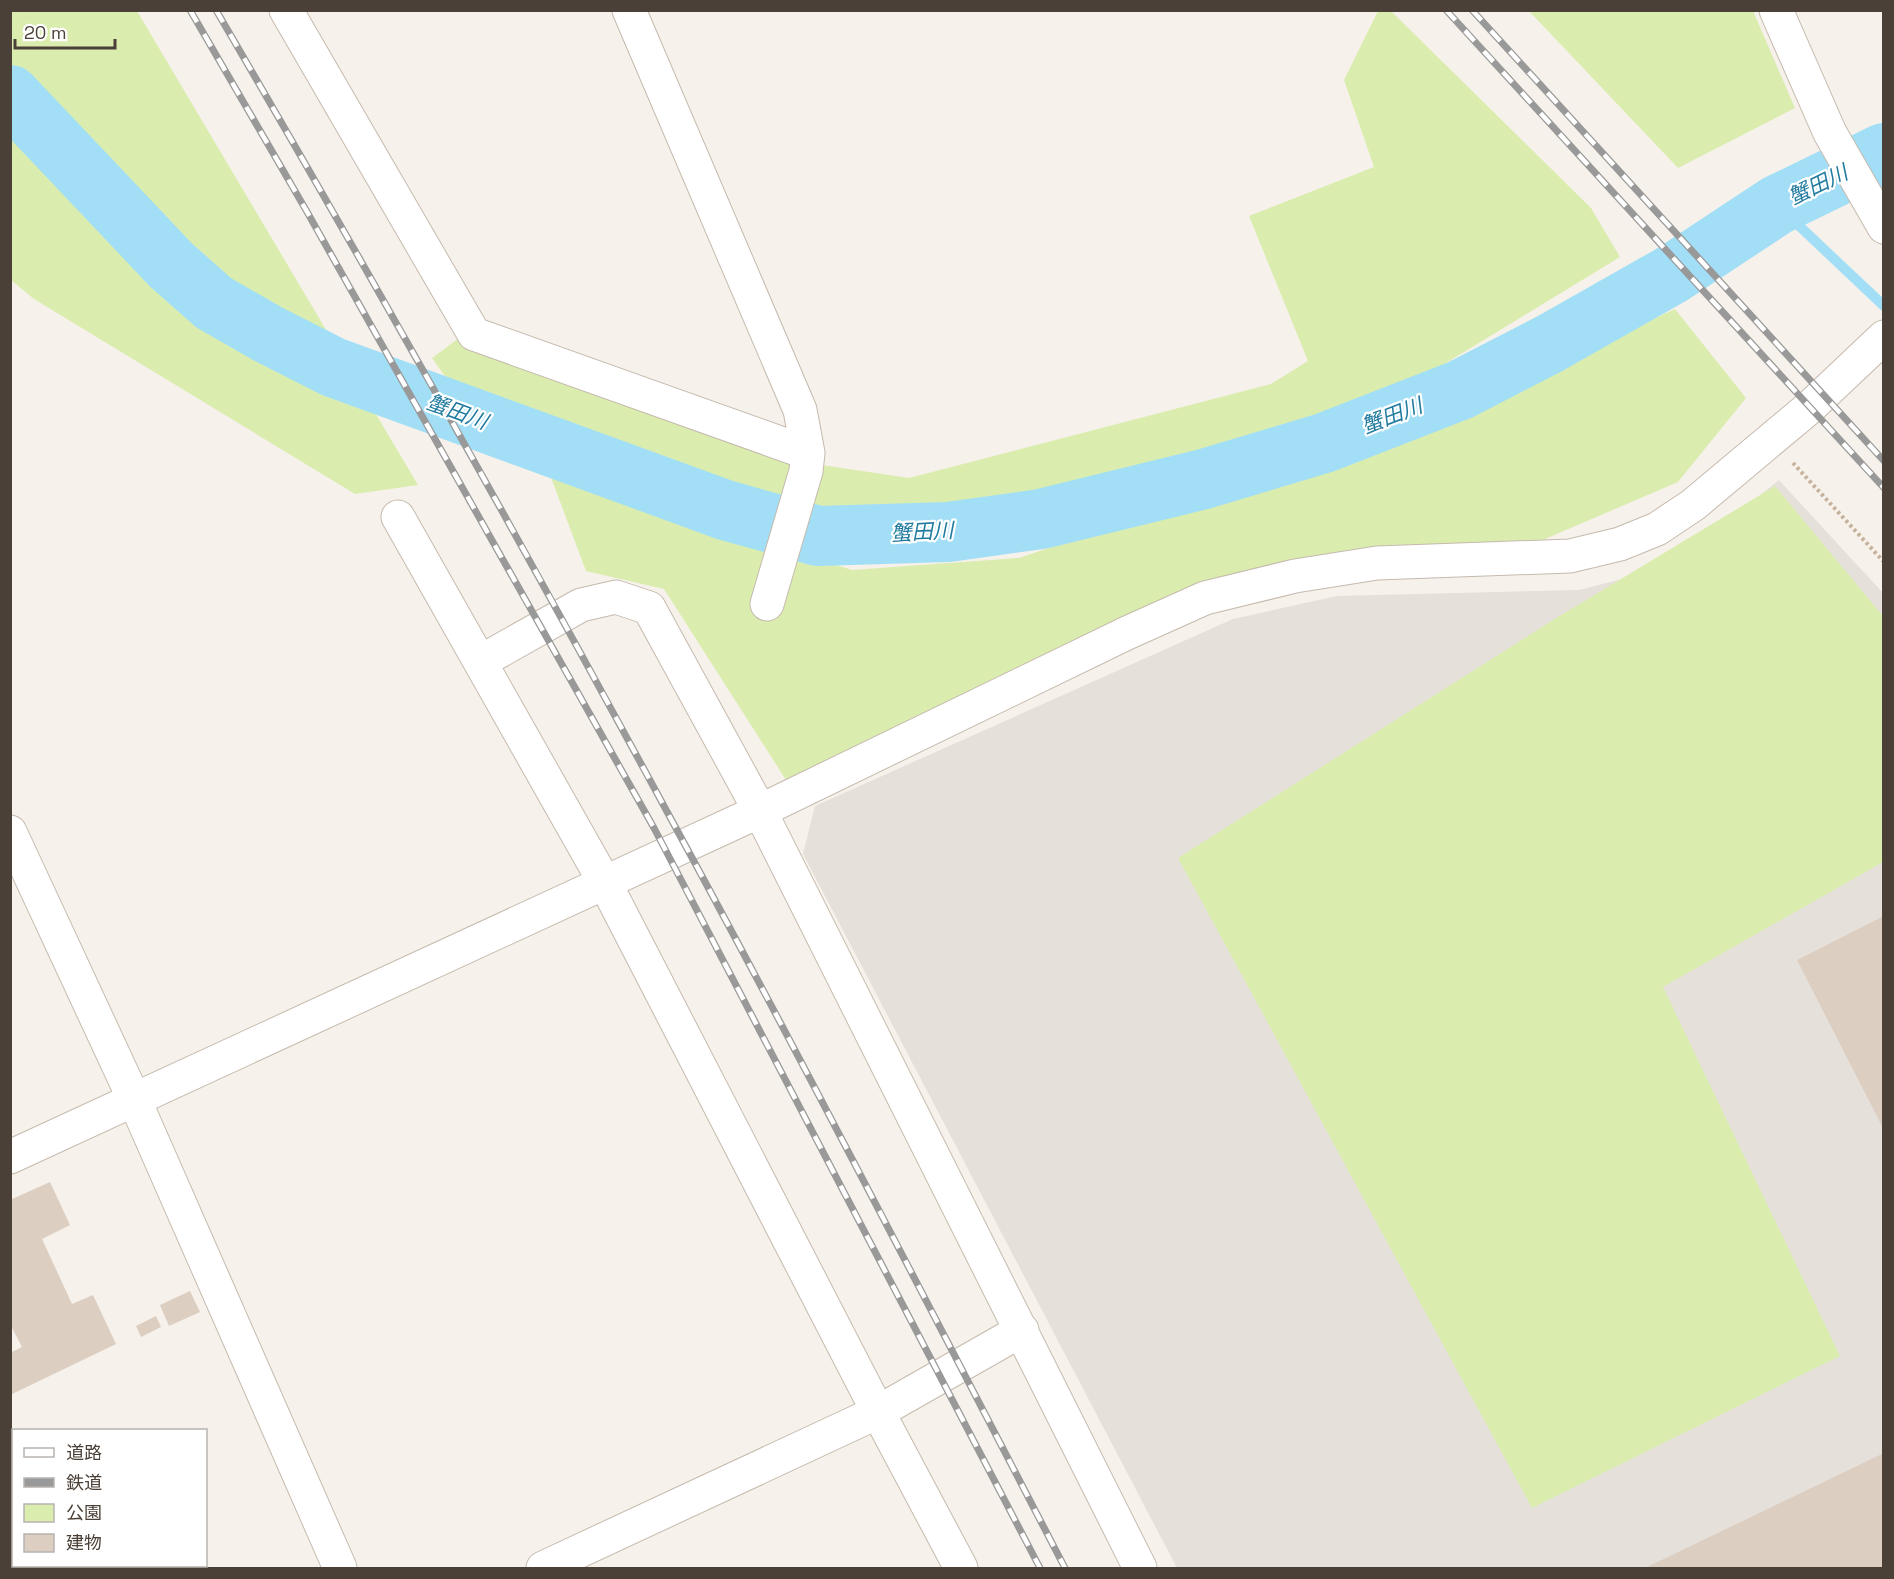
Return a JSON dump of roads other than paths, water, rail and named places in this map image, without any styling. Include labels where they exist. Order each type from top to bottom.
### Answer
[{"type":"street","points":[[286,10],[474,334],[807,462]]},
{"type":"street","points":[[629,10],[800,410],[807,462],[767,604]]},
{"type":"street","points":[[1776,10],[1830,133],[1884,227]]},
{"type":"street","points":[[10,1157],[760,811],[1127,633],[1205,598],[1295,576],[1377,563],[1570,556],[1620,544],[1657,529],[1693,505],[1810,407],[1884,338]]},
{"type":"street","points":[[398,517],[605,883],[961,1569]]},
{"type":"street","points":[[480,662],[581,605],[616,597],[649,608],[760,811],[1140,1569]]},
{"type":"street","points":[[10,832],[134,1099],[340,1569]]},
{"type":"street","points":[[543,1569],[878,1412],[1022,1330]]},
{"type":"waterway","name":"蟹田川","points":[[10,95],[171,265],[214,303],[268,334],[333,367],[725,510],[818,536],[948,532],[1041,519],[1204,479],[1324,443],[1460,390],[1551,343],[1671,275],[1777,205],[1884,153]]},
{"type":"waterway","points":[[1777,205],[1884,306]]},
{"type":"railway","points":[[190,10],[306,210],[654,828],[1040,1568]]},
{"type":"railway","points":[[216,10],[447,413],[616,717],[821,1099],[1065,1568]]},
{"type":"railway","points":[[1446,10],[1884,488]]},
{"type":"railway","points":[[1472,10],[1884,461]]}]
